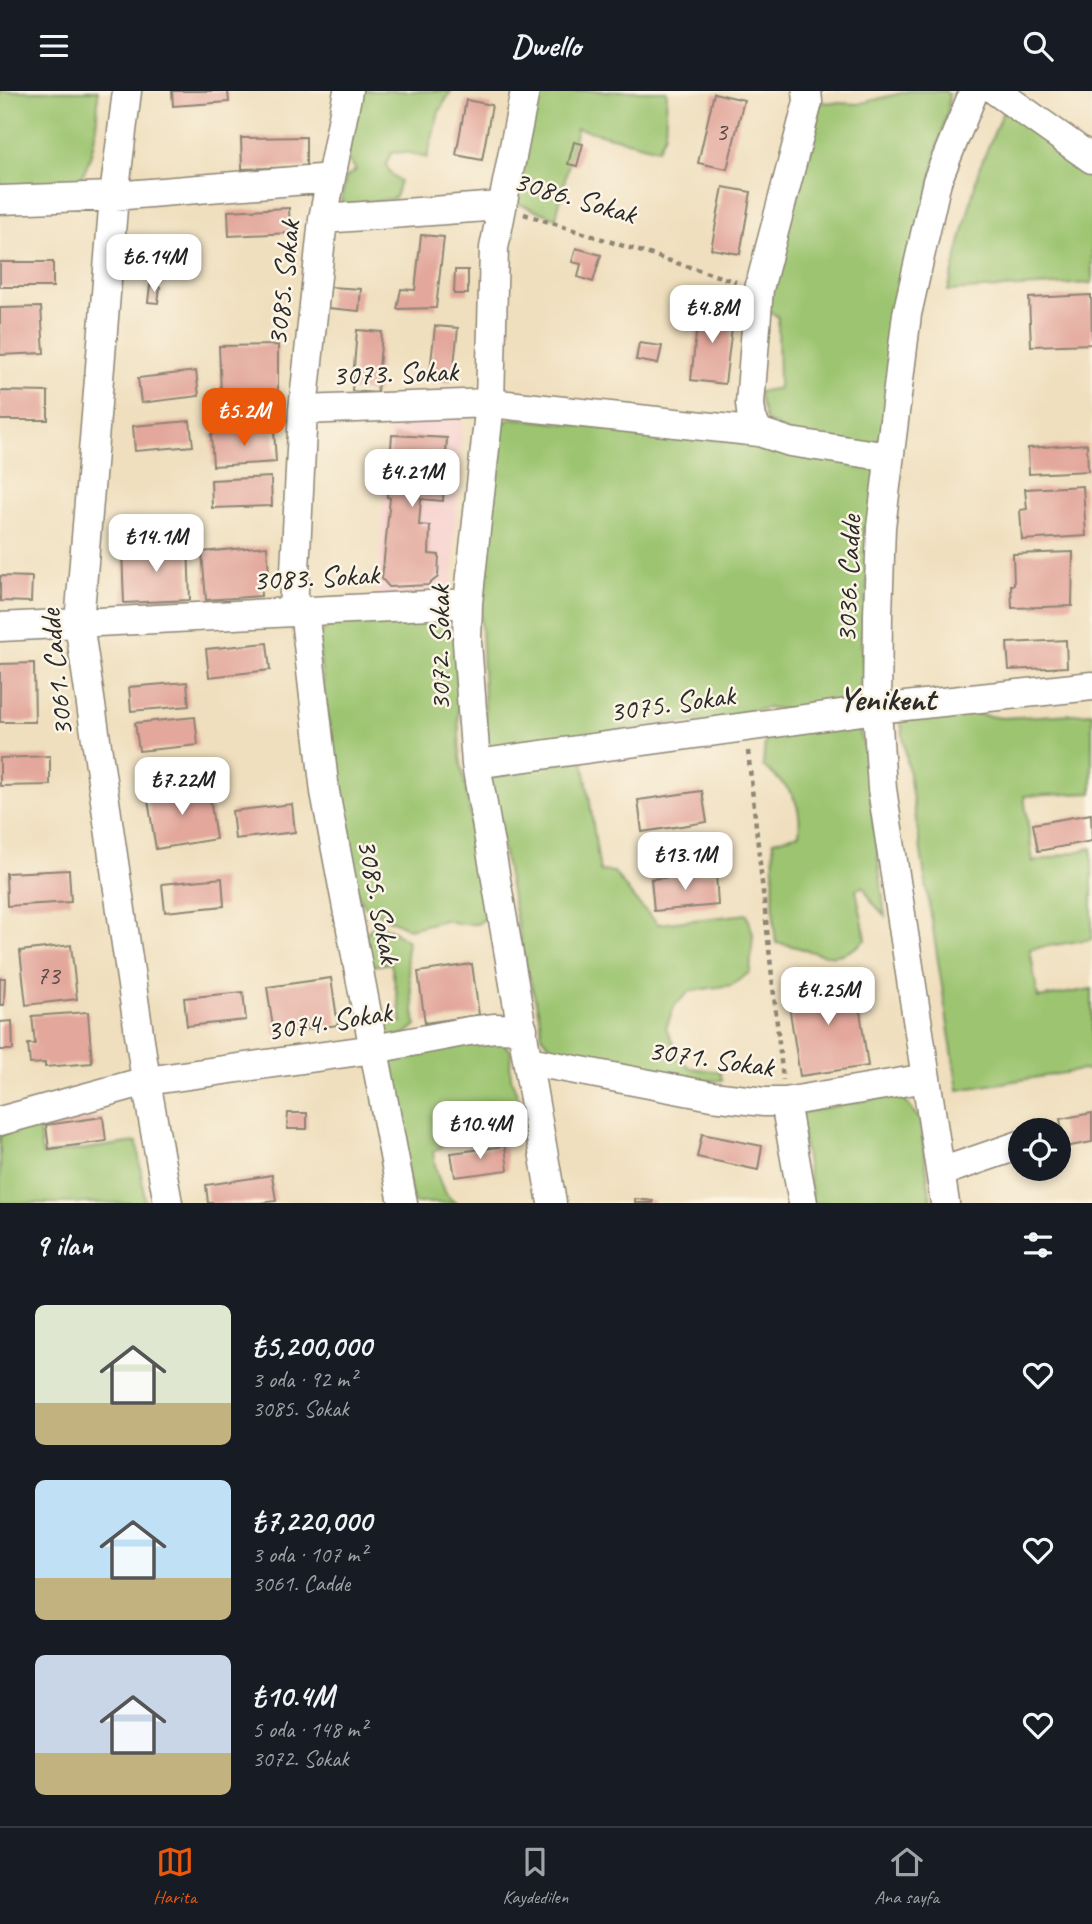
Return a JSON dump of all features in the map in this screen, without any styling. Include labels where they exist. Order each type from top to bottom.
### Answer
[{"type":"street","name":"3061. Cadde","points":[[127,91],[114,196],[79,623],[146,1081],[168,1203]]},
{"type":"street","name":"3085. Sokak","points":[[348,91],[323,219],[303,410],[299,611],[325,792],[403,1203]]},
{"type":"street","name":"3072. Sokak","points":[[525,91],[500,207],[492,273],[490,403],[468,603],[468,674],[476,764],[552,1203]]},
{"type":"street","points":[[759,432],[752,419],[750,404],[760,289],[808,102],[807,91]]},
{"type":"street","name":"3036. Cadde","points":[[945,1203],[882,789],[877,709],[881,527],[907,314],[920,247],[937,181],[974,91]]},
{"type":"street","points":[[996,91],[1092,159]]},
{"type":"street","points":[[0,200],[114,196],[331,178]]},
{"type":"street","name":"3086. Sokak","points":[[323,219],[500,207]]},
{"type":"street","points":[[490,403],[759,432],[790,442],[890,457]]},
{"type":"street","name":"3073. Sokak","points":[[303,410],[490,403]]},
{"type":"street","name":"3083. Sokak","points":[[0,627],[468,603]]},
{"type":"street","name":"3075. Sokak","points":[[476,764],[877,709],[1092,686]]},
{"type":"street","name":"3074. Sokak","points":[[0,1121],[146,1081],[374,1049],[482,1029],[523,1029]]},
{"type":"street","name":"3071. Sokak","points":[[529,1061],[712,1096],[764,1102],[785,1102],[926,1078]]},
{"type":"street","points":[[785,1102],[803,1203]]},
{"type":"street","points":[[941,1172],[1008,1149]]},
{"type":"path","name":"3086. Sokak","points":[[500,207],[760,289]]},
{"type":"path","points":[[746,726],[785,1102]]},
{"type":"shaded area","points":[[463,414],[452,586],[439,598],[377,595],[389,419]]},
{"type":"green space","points":[[0,91],[98,91],[96,128],[91,153],[76,186],[0,190]]},
{"type":"green space","points":[[362,91],[451,91],[439,112],[427,158],[406,152],[391,153],[386,165],[391,174],[400,181],[395,198],[348,206],[341,201],[346,177],[356,170],[347,157]]},
{"type":"green space","points":[[535,91],[667,91],[665,134],[658,149],[577,128],[556,218],[514,202]]},
{"type":"green space","points":[[909,91],[945,91],[949,95],[948,110],[938,145],[881,437],[871,446],[791,434],[766,421],[758,392],[779,388],[778,317],[766,309],[820,102],[858,104]]},
{"type":"green space","points":[[1004,109],[1092,168],[1092,283],[948,291],[979,169]]},
{"type":"green space","points":[[511,418],[736,442],[871,467],[877,474],[861,645],[863,670],[857,694],[842,702],[801,710],[767,708],[718,720],[659,724],[496,750],[486,743],[480,601],[499,427]]},
{"type":"green space","points":[[439,617],[455,635],[460,758],[489,916],[477,924],[445,920],[409,929],[366,908],[353,885],[342,826],[317,637],[335,621]]},
{"type":"green space","points":[[949,710],[1002,718],[1092,713],[1092,793],[1024,796],[1033,862],[1092,848],[1092,939],[1030,949],[1038,998],[1092,989],[1092,1072],[1083,1070],[958,1090],[900,716]]},
{"type":"green space","points":[[850,725],[860,733],[864,747],[885,916],[863,886],[856,890],[866,939],[854,949],[832,956],[776,943],[773,841],[799,834],[800,822],[792,794],[763,766],[765,742],[777,727]]},
{"type":"green space","points":[[582,759],[600,871],[614,872],[658,924],[747,914],[753,934],[750,972],[732,985],[690,991],[675,1005],[666,1028],[677,1058],[691,1068],[720,1072],[722,1080],[699,1081],[645,1066],[568,1053],[552,1048],[542,1036],[519,934],[490,775]]},
{"type":"green space","points":[[378,923],[408,942],[406,955],[416,1025],[405,1034],[388,1038],[382,1025],[402,1022],[391,963],[365,967],[359,939]]},
{"type":"green space","points":[[500,1039],[511,1052],[511,1078],[524,1113],[526,1131],[478,1134],[433,1152],[442,1187],[456,1203],[413,1203],[386,1065],[397,1053]]},
{"type":"green space","points":[[888,1096],[902,1097],[920,1120],[931,1203],[813,1203],[799,1113]]},
{"type":"green space","points":[[38,1118],[42,1155],[137,1142],[145,1203],[0,1203],[0,1136]]},
{"type":"building","points":[[172,91],[228,91],[229,102],[173,106]]},
{"type":"building","points":[[714,93],[744,100],[727,169],[698,163]]},
{"type":"building","points":[[466,100],[492,105],[482,160],[456,155]]},
{"type":"building","points":[[306,137],[306,167],[242,169],[241,138]]},
{"type":"building","points":[[574,142],[583,144],[577,166],[568,164]]},
{"type":"building","points":[[723,187],[751,192],[740,254],[711,249]]},
{"type":"building","points":[[289,208],[290,233],[229,236],[228,211]]},
{"type":"building","points":[[421,235],[444,237],[436,308],[397,309],[401,289],[415,290]]},
{"type":"building","points":[[576,248],[601,255],[593,282],[578,277],[581,264],[572,262]]},
{"type":"building","points":[[0,262],[53,262],[53,287],[0,287]]},
{"type":"building","points":[[455,270],[468,270],[468,294],[454,294]]},
{"type":"building","points":[[150,285],[160,287],[158,303],[148,302]]},
{"type":"building","points":[[330,287],[361,289],[359,311],[328,308]]},
{"type":"building","points":[[1091,295],[1092,344],[1031,346],[1029,298]]},
{"type":"building","points":[[41,307],[44,353],[0,355],[0,308]]},
{"type":"building","points":[[699,307],[734,311],[725,384],[691,380]]},
{"type":"building","points":[[435,326],[458,328],[452,383],[429,381]]},
{"type":"building","points":[[357,330],[382,332],[377,393],[352,391]]},
{"type":"building","points":[[639,343],[662,346],[658,364],[636,360]]},
{"type":"building","points":[[278,345],[278,392],[221,393],[219,346]]},
{"type":"building","points":[[196,371],[199,396],[141,403],[138,378]]},
{"type":"building","points":[[0,391],[48,392],[48,420],[0,420]]},
{"type":"building","points":[[190,421],[193,446],[135,451],[133,426]]},
{"type":"building","points":[[274,430],[276,462],[213,466],[211,434]]},
{"type":"building","points":[[392,435],[447,438],[443,501],[421,499],[419,525],[430,526],[429,554],[439,555],[438,577],[428,585],[389,587],[382,579],[390,498],[387,497]]},
{"type":"building","points":[[1087,444],[1088,471],[1029,474],[1028,448]]},
{"type":"building","points":[[271,477],[272,506],[212,508],[211,480]]},
{"type":"building","points":[[1083,486],[1086,536],[1022,540],[1020,510],[1027,509],[1025,489]]},
{"type":"building","points":[[188,545],[190,600],[124,603],[122,549]]},
{"type":"building","points":[[267,546],[269,573],[260,573],[261,596],[206,600],[202,552]]},
{"type":"building","points":[[1073,552],[1072,606],[1012,608],[1013,554]]},
{"type":"building","points":[[0,576],[32,577],[31,602],[0,601]]},
{"type":"building","points":[[1066,640],[1067,667],[1009,670],[1007,643]]},
{"type":"building","points":[[267,643],[270,670],[209,677],[206,649]]},
{"type":"building","points":[[34,663],[35,722],[0,722],[0,664]]},
{"type":"building","points":[[187,682],[189,706],[131,711],[129,687]]},
{"type":"building","points":[[195,717],[198,745],[139,751],[135,723]]},
{"type":"building","points":[[50,756],[50,785],[0,786],[0,758]]},
{"type":"building","points":[[208,785],[216,839],[156,849],[147,794]]},
{"type":"building","points":[[702,791],[707,822],[642,832],[638,800]]},
{"type":"building","points":[[292,804],[295,832],[235,839],[232,811]]},
{"type":"building","points":[[1091,814],[1092,841],[1038,851],[1033,824]]},
{"type":"building","points":[[69,870],[71,902],[7,906],[6,873]]},
{"type":"building","points":[[716,873],[718,905],[654,911],[651,879]]},
{"type":"building","points":[[222,878],[224,906],[165,912],[162,884]]},
{"type":"building","points":[[71,945],[77,999],[26,1005],[20,951]]},
{"type":"building","points":[[472,964],[479,1015],[425,1023],[418,972]]},
{"type":"building","points":[[855,977],[868,1066],[800,1076],[788,999],[794,998],[792,987]]},
{"type":"building","points":[[0,978],[5,978],[4,1005],[0,1005]]},
{"type":"building","points":[[331,978],[338,1025],[274,1034],[267,987]]},
{"type":"building","points":[[243,992],[246,1020],[187,1026],[184,998]]},
{"type":"building","points":[[88,1012],[92,1063],[45,1067],[45,1063],[30,1064],[28,1044],[35,1044],[32,1016]]},
{"type":"building","points":[[12,1021],[13,1050],[0,1050],[0,1022]]},
{"type":"building","points":[[288,1113],[307,1113],[307,1129],[287,1129]]},
{"type":"building","points":[[1092,1113],[1092,1142],[1071,1146],[1071,1118],[1065,1118]]},
{"type":"building","points":[[103,1117],[106,1141],[49,1149],[46,1125]]},
{"type":"building","points":[[702,1134],[762,1146],[758,1170],[697,1157]]},
{"type":"building","points":[[505,1146],[508,1170],[455,1177],[451,1153]]},
{"type":"building","points":[[272,1175],[276,1201],[208,1203],[206,1185]]},
{"type":"building","points":[[635,1199],[653,1201],[653,1203],[635,1203]]},
{"type":"district","name":"Yenikent","points":[[887,699]]}]
